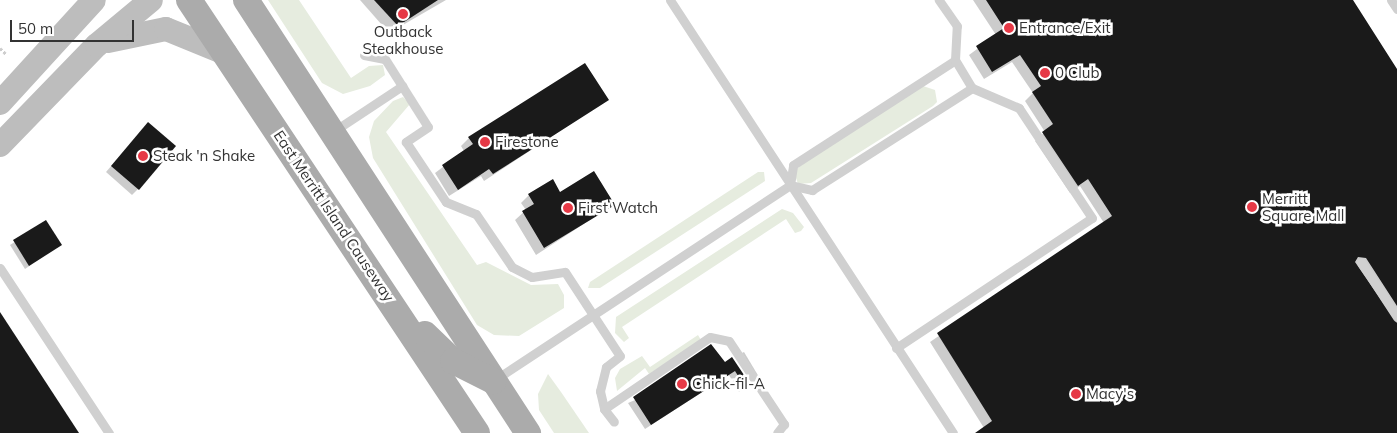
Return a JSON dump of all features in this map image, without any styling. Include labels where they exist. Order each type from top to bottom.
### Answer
[{"type":"main road","name":"East Merritt Island Causeway","points":[[190,0],[477,433]]},
{"type":"main road","points":[[246,0],[528,433]]},
{"type":"main road","points":[[368,266],[432,344],[453,362],[494,381]]},
{"type":"street","points":[[0,103],[94,0]]},
{"type":"street","points":[[0,145],[97,45],[150,0]]},
{"type":"street","points":[[97,45],[139,31],[166,29],[225,53]]},
{"type":"lane","points":[[670,0],[953,433]]},
{"type":"lane","points":[[896,348],[1092,218],[1019,108],[972,88],[955,60],[956,26],[939,0]]},
{"type":"lane","points":[[1391,0],[1397,9]]},
{"type":"lane","points":[[364,55],[385,59],[428,127],[406,142],[446,202],[476,214],[512,268],[532,278],[565,272],[594,314],[620,356],[606,367],[602,380],[604,409],[614,422]]},
{"type":"lane","points":[[790,186],[793,165],[955,60]]},
{"type":"lane","points":[[332,132],[402,86]]},
{"type":"lane","points":[[494,381],[790,186],[812,190],[972,88]]},
{"type":"lane","points":[[1361,262],[1397,318]]},
{"type":"lane","points":[[0,268],[3,280],[109,433]]},
{"type":"lane","points":[[604,409],[710,337],[729,341],[784,424],[777,433]]},
{"type":"path","points":[[0,48],[6,54]]},
{"type":"shaded area","points":[[268,0],[299,0],[351,78],[369,66],[383,65],[385,75],[370,86],[343,94],[322,83]]},
{"type":"shaded area","points":[[923,86],[935,90],[937,102],[933,106],[811,183],[798,184],[794,172],[801,165]]},
{"type":"shaded area","points":[[403,97],[410,104],[386,132],[477,265],[486,262],[531,285],[558,284],[564,295],[564,308],[519,336],[494,335],[477,325],[373,158],[369,137],[374,121],[393,101]]},
{"type":"shaded area","points":[[758,172],[764,172],[765,181],[600,288],[588,288],[590,282]]},
{"type":"shaded area","points":[[782,209],[793,213],[804,227],[801,231],[795,233],[786,219],[622,327],[629,338],[624,342],[615,333],[616,317]]},
{"type":"shaded area","points":[[698,335],[701,340],[649,374],[645,368],[617,391],[615,378],[620,369],[642,356],[650,367]]},
{"type":"shaded area","points":[[548,374],[589,433],[554,433],[539,410],[538,394]]},
{"type":"building","name":"Outback Steakhouse","points":[[374,0],[438,0],[398,26]]},
{"type":"building","name":"Merritt Square Mall","points":[[986,0],[1353,0],[1397,69],[1397,306],[1366,258],[1358,257],[1355,262],[1397,323],[1397,433],[975,433],[992,421],[937,333],[1112,216],[1088,179],[1078,186],[1042,132],[1053,124],[1032,92],[1041,86],[1020,55],[992,72],[976,46],[1004,28]]},
{"type":"building","points":[[585,63],[609,100],[493,174],[489,169],[458,190],[442,165],[473,144],[468,137]]},
{"type":"building","name":"Steak 'n Shake","points":[[148,122],[176,146],[139,190],[111,166]]},
{"type":"building","name":"First Watch","points":[[594,171],[615,205],[544,248],[522,211],[534,204],[528,194],[553,179],[560,192]]},
{"type":"building","points":[[46,220],[62,245],[29,266],[13,240]]},
{"type":"building","points":[[0,312],[79,433],[0,433]]},
{"type":"building","name":"Chick-fil-A","points":[[711,344],[725,362],[732,357],[750,384],[745,387],[735,371],[651,425],[633,397]]},
{"type":"place","name":"Outback Steakhouse","points":[[403,14]]},
{"type":"place","name":"Entrance/Exit","points":[[1009,28]]},
{"type":"place","name":"0 Club","points":[[1045,73]]},
{"type":"place","name":"Firestone","points":[[485,142]]},
{"type":"place","name":"Steak 'n Shake","points":[[143,156]]},
{"type":"place","name":"Merritt Square Mall","points":[[1252,207]]},
{"type":"place","name":"First Watch","points":[[568,208]]},
{"type":"place","name":"Chick-fil-A","points":[[682,384]]},
{"type":"place","name":"Macy's","points":[[1076,394]]}]
